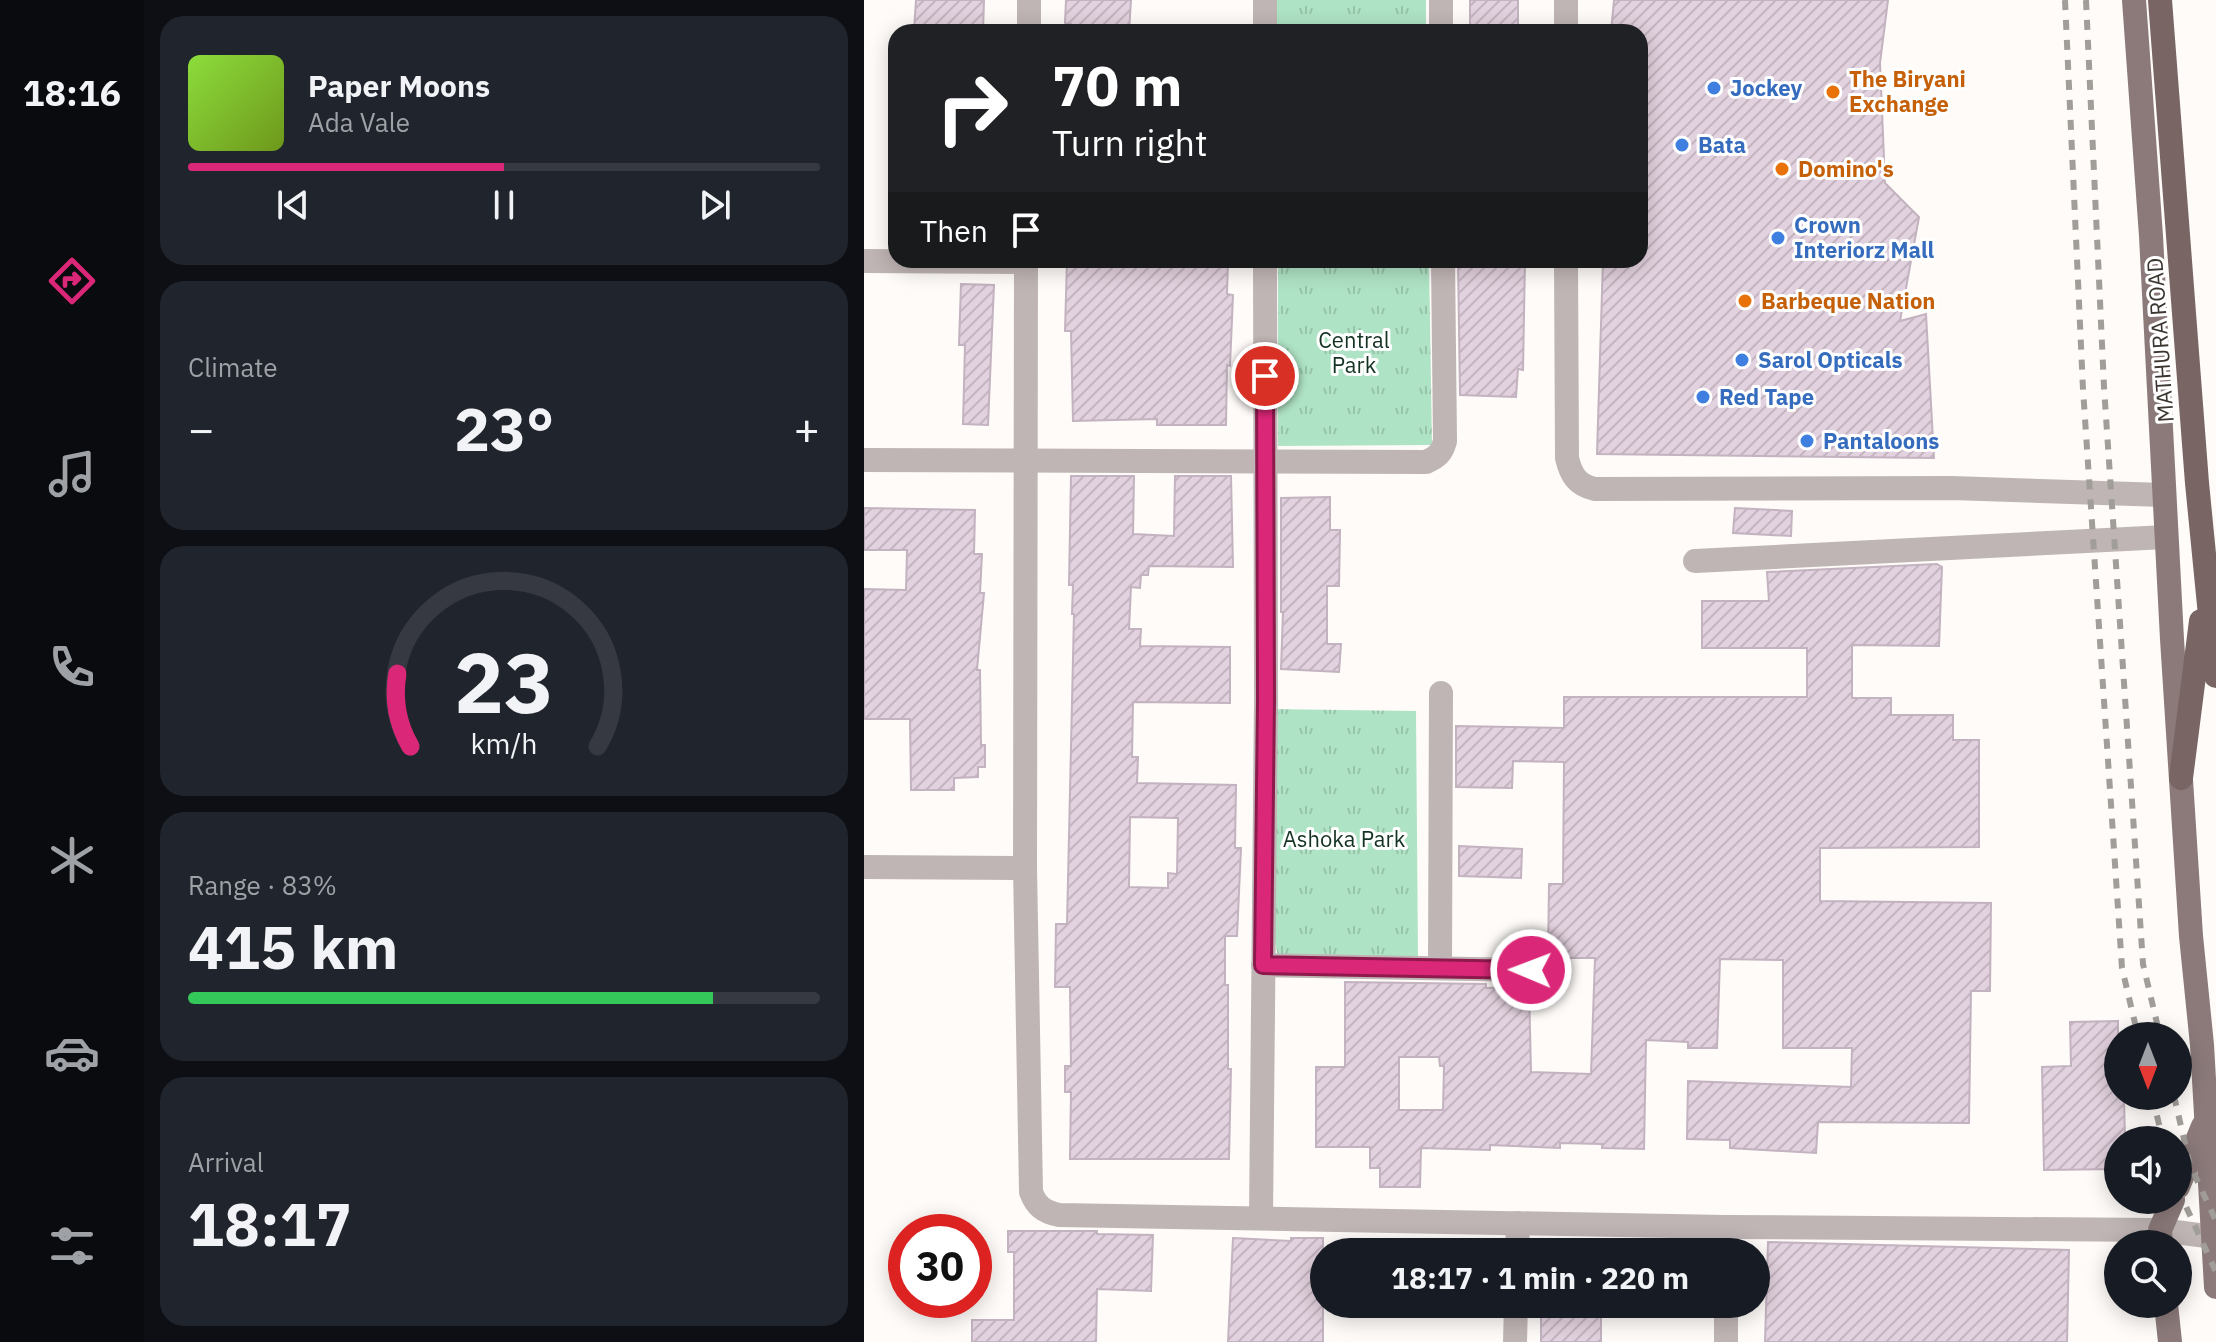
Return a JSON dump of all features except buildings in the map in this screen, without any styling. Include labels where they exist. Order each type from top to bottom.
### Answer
[{"type":"highway","name":"MATHURA ROAD","points":[[2160,0],[2197,483],[2216,676]]},
{"type":"highway","points":[[2181,778],[2206,578]]},
{"type":"main road","points":[[2134,0],[2151,236],[2191,936],[2202,1045],[2216,1287]]},
{"type":"main road","points":[[2192,1153],[2206,1119]]},
{"type":"main road","points":[[2167,1318],[2170,1342]]},
{"type":"street","points":[[1029,0],[1029,24]]},
{"type":"street","points":[[1265,0],[1265,24]]},
{"type":"street","points":[[1441,0],[1441,24]]},
{"type":"street","points":[[1566,0],[1566,24]]},
{"type":"street","points":[[864,261],[888,261]]},
{"type":"street","points":[[1026,268],[1025,868],[1031,1192],[1034,1202],[1043,1210],[1059,1215],[2104,1236]]},
{"type":"street","points":[[1261,1218],[1266,699],[1265,268]]},
{"type":"street","points":[[864,460],[1426,462],[1442,452],[1445,441],[1443,268]]},
{"type":"street","points":[[1566,268],[1567,458],[1574,477],[1586,487],[1952,488],[2164,495]]},
{"type":"street","points":[[1695,561],[2166,537]]},
{"type":"street","points":[[1440,968],[1441,693]]},
{"type":"street","points":[[864,867],[1025,868]]},
{"type":"street","points":[[1263,965],[1531,970]]},
{"type":"street","points":[[1517,1238],[1518,1223]]},
{"type":"street","points":[[1726,1227],[1726,1238]]},
{"type":"street","points":[[2192,1237],[2214,1237]]},
{"type":"street","points":[[1515,1342],[1516,1318]]},
{"type":"street","points":[[1726,1318],[1726,1342]]},
{"type":"green space","points":[[1277,0],[1426,0],[1426,24],[1277,24]]},
{"type":"green space","name":"Central Park","points":[[1278,268],[1429,268],[1432,445],[1278,446]]},
{"type":"green space","name":"Ashoka Park","points":[[1270,709],[1416,711],[1418,957],[1278,957],[1274,936]]},
{"type":"railway","points":[[2065,0],[2083,389],[2122,968],[2135,1022]]},
{"type":"railway","points":[[2086,0],[2104,387],[2143,964],[2157,1022]]},
{"type":"railway","points":[[2156,1110],[2160,1126]]},
{"type":"railway","points":[[2177,1110],[2190,1165],[2216,1221]]},
{"type":"railway","points":[[2189,1214],[2216,1272]]},
{"type":"place","name":"Jockey","points":[[1714,88]]},
{"type":"place","name":"The Biryani Exchange","points":[[1833,92]]},
{"type":"place","name":"Bata","points":[[1682,145]]},
{"type":"place","name":"Domino's","points":[[1782,169]]},
{"type":"place","name":"Crown Interiorz Mall","points":[[1778,238]]},
{"type":"place","name":"Barbeque Nation","points":[[1745,301]]},
{"type":"place","name":"Sarol Opticals","points":[[1742,360]]},
{"type":"place","name":"Red Tape","points":[[1703,397]]},
{"type":"place","name":"Pantaloons","points":[[1807,441]]},
{"type":"route","points":[[1265,376],[1263,965],[1531,970]]}]
